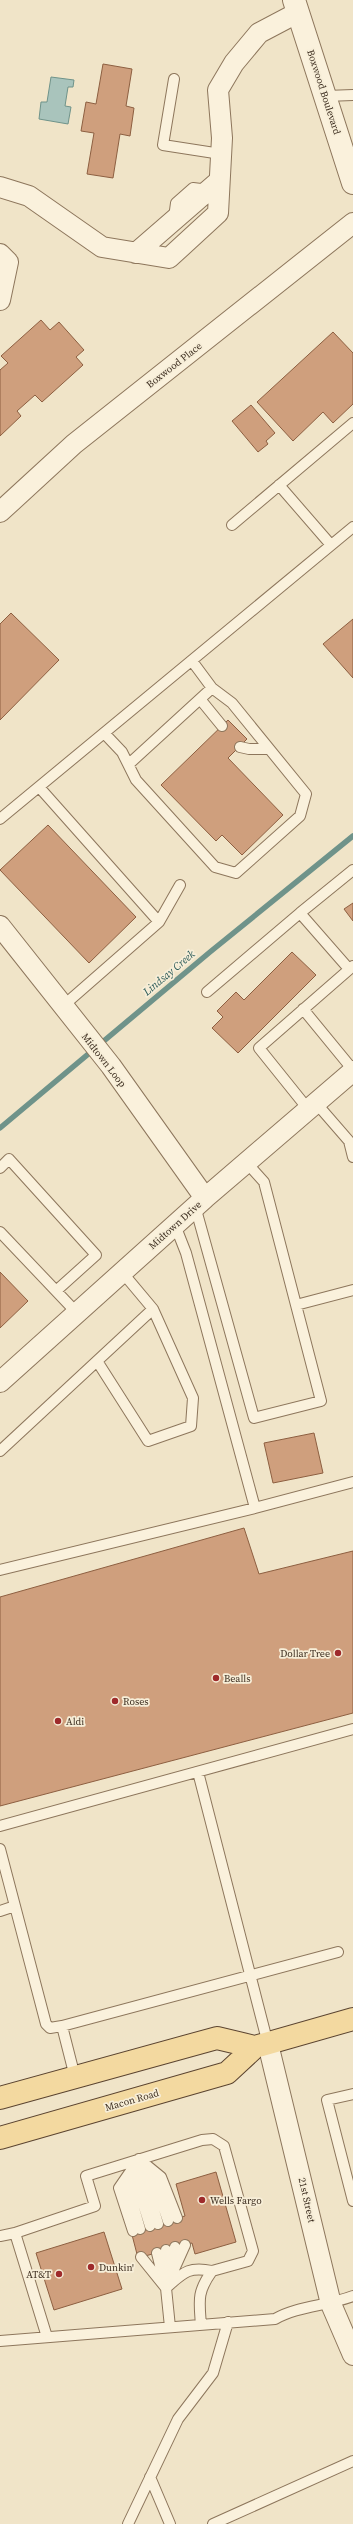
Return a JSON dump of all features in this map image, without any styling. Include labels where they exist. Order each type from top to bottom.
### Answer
[{"type":"main road","name":"Macon Road","points":[[0,2138],[227,2073],[262,2046],[353,2019]]},
{"type":"main road","points":[[0,2098],[217,2038],[262,2046]]},
{"type":"street","name":"Boxwood Boulevard","points":[[296,6],[353,183]]},
{"type":"street","points":[[0,187],[28,196],[102,247],[169,258],[218,213],[214,186],[220,154],[218,90],[234,63],[258,33],[296,6]]},
{"type":"street","points":[[136,253],[174,222],[214,186]]},
{"type":"street","points":[[174,222],[190,239]]},
{"type":"street","name":"Boxwood Place","points":[[0,512],[74,444],[353,222]]},
{"type":"street","points":[[0,254],[8,262],[0,300]]},
{"type":"street","name":"Midtown Loop","points":[[0,926],[79,1028],[111,1066],[200,1202]]},
{"type":"street","name":"Midtown Drive","points":[[0,1382],[200,1202],[353,1071]]},
{"type":"street","name":"21st Street","points":[[262,2046],[331,2304],[353,2355]]},
{"type":"lane","points":[[174,79],[163,145],[220,154]]},
{"type":"lane","points":[[326,96],[353,95]]},
{"type":"lane","points":[[232,524],[353,423]]},
{"type":"lane","points":[[279,485],[331,545]]},
{"type":"lane","points":[[0,819],[353,527]]},
{"type":"lane","points":[[104,733],[122,752],[136,780],[215,867],[236,873],[300,816],[306,794],[232,703],[212,688],[192,661]]},
{"type":"lane","points":[[129,764],[212,688]]},
{"type":"lane","points":[[200,700],[222,726]]},
{"type":"lane","points":[[240,746],[249,749],[269,749]]},
{"type":"lane","points":[[39,787],[159,922]]},
{"type":"lane","points":[[207,992],[353,870]]},
{"type":"lane","points":[[63,1006],[159,922],[180,885]]},
{"type":"lane","points":[[300,913],[351,967],[259,1048],[312,1106],[351,1140],[353,1157]]},
{"type":"lane","points":[[303,1009],[353,1071]]},
{"type":"lane","points":[[0,1168],[9,1159],[96,1254],[56,1291]]},
{"type":"lane","points":[[200,1202],[254,1418],[320,1401],[264,1182],[246,1162]]},
{"type":"lane","points":[[175,1225],[186,1253],[255,1508]]},
{"type":"lane","points":[[0,1232],[77,1313]]},
{"type":"lane","points":[[97,1362],[148,1441],[192,1426],[192,1398],[153,1309],[122,1272]]},
{"type":"lane","points":[[296,1305],[353,1290]]},
{"type":"lane","points":[[0,1451],[153,1309]]},
{"type":"lane","points":[[0,1570],[255,1508],[353,1482]]},
{"type":"lane","points":[[0,1826],[353,1729]]},
{"type":"lane","points":[[198,1772],[251,1976],[262,2046]]},
{"type":"lane","points":[[0,1849],[46,2024],[50,2028],[338,1952]]},
{"type":"lane","points":[[0,1910],[15,1906]]},
{"type":"lane","points":[[62,2026],[75,2077]]},
{"type":"lane","points":[[353,2094],[327,2100],[353,2201]]},
{"type":"lane","points":[[0,2236],[15,2234],[95,2206],[86,2176],[202,2140],[213,2139],[224,2146],[253,2251],[248,2261],[212,2271],[201,2268],[186,2270],[166,2288]]},
{"type":"lane","points":[[139,2159],[161,2177],[154,2225]]},
{"type":"lane","points":[[139,2159],[154,2225]]},
{"type":"lane","points":[[139,2159],[128,2187],[154,2225]]},
{"type":"lane","points":[[15,2234],[47,2337]]},
{"type":"lane","points":[[162,2251],[166,2288]]},
{"type":"lane","points":[[162,2251],[166,2288]]},
{"type":"lane","points":[[162,2251],[170,2327]]},
{"type":"lane","points":[[201,2325],[198,2297],[202,2286],[212,2271]]},
{"type":"lane","points":[[0,2341],[275,2319],[288,2311],[331,2304],[353,2296]]},
{"type":"lane","points":[[128,2524],[178,2419],[213,2373],[228,2322]]},
{"type":"lane","points":[[213,2524],[353,2461]]},
{"type":"lane","points":[[150,2477],[170,2524]]},
{"type":"water","points":[[51,77],[74,80],[73,87],[68,87],[65,106],[71,107],[68,124],[39,119],[41,102],[47,102]]},
{"type":"building","points":[[103,64],[132,69],[126,106],[134,108],[130,136],[120,134],[113,178],[87,174],[94,133],[81,131],[86,102],[96,104]]},
{"type":"building","points":[[41,320],[50,330],[59,322],[84,350],[76,357],[83,365],[42,402],[35,395],[17,411],[21,416],[0,436],[0,370],[8,363],[1,356]]},
{"type":"building","points":[[333,332],[353,353],[353,404],[333,423],[323,412],[293,441],[257,402]]},
{"type":"building","points":[[251,405],[275,433],[266,441],[268,444],[258,452],[232,421]]},
{"type":"building","points":[[11,613],[59,660],[0,720],[0,624]]},
{"type":"building","points":[[353,619],[353,678],[323,644]]},
{"type":"building","points":[[228,720],[247,739],[228,758],[283,815],[242,855],[222,835],[216,841],[161,785]]},
{"type":"building","points":[[48,825],[136,917],[89,963],[0,870]]},
{"type":"building","points":[[353,903],[353,921],[344,909]]},
{"type":"building","points":[[292,952],[316,975],[238,1053],[212,1028],[223,1017],[217,1011],[236,992],[244,1000]]},
{"type":"building","points":[[0,1272],[28,1301],[0,1328]]},
{"type":"building","points":[[314,1433],[323,1473],[273,1483],[264,1443]]},
{"type":"building","points":[[244,1528],[259,1574],[353,1551],[353,1713],[0,1806],[0,1597]]},
{"type":"building","name":"Wells Fargo","points":[[216,2172],[236,2242],[195,2254],[192,2243],[138,2258],[131,2231],[185,2216],[176,2184]]},
{"type":"building","points":[[104,2232],[122,2289],[54,2310],[36,2253]]},
{"type":"waterway","name":"Lindsay Creek","points":[[0,1128],[210,952],[353,836]]},
{"type":"place","name":"Dollar Tree","points":[[338,1653]]},
{"type":"place","name":"Bealls","points":[[216,1678]]},
{"type":"place","name":"Roses","points":[[115,1701]]},
{"type":"place","name":"Aldi","points":[[58,1721]]},
{"type":"place","name":"Wells Fargo","points":[[202,2200]]},
{"type":"place","name":"Dunkin'","points":[[91,2267]]},
{"type":"place","name":"AT&T","points":[[59,2274]]}]
